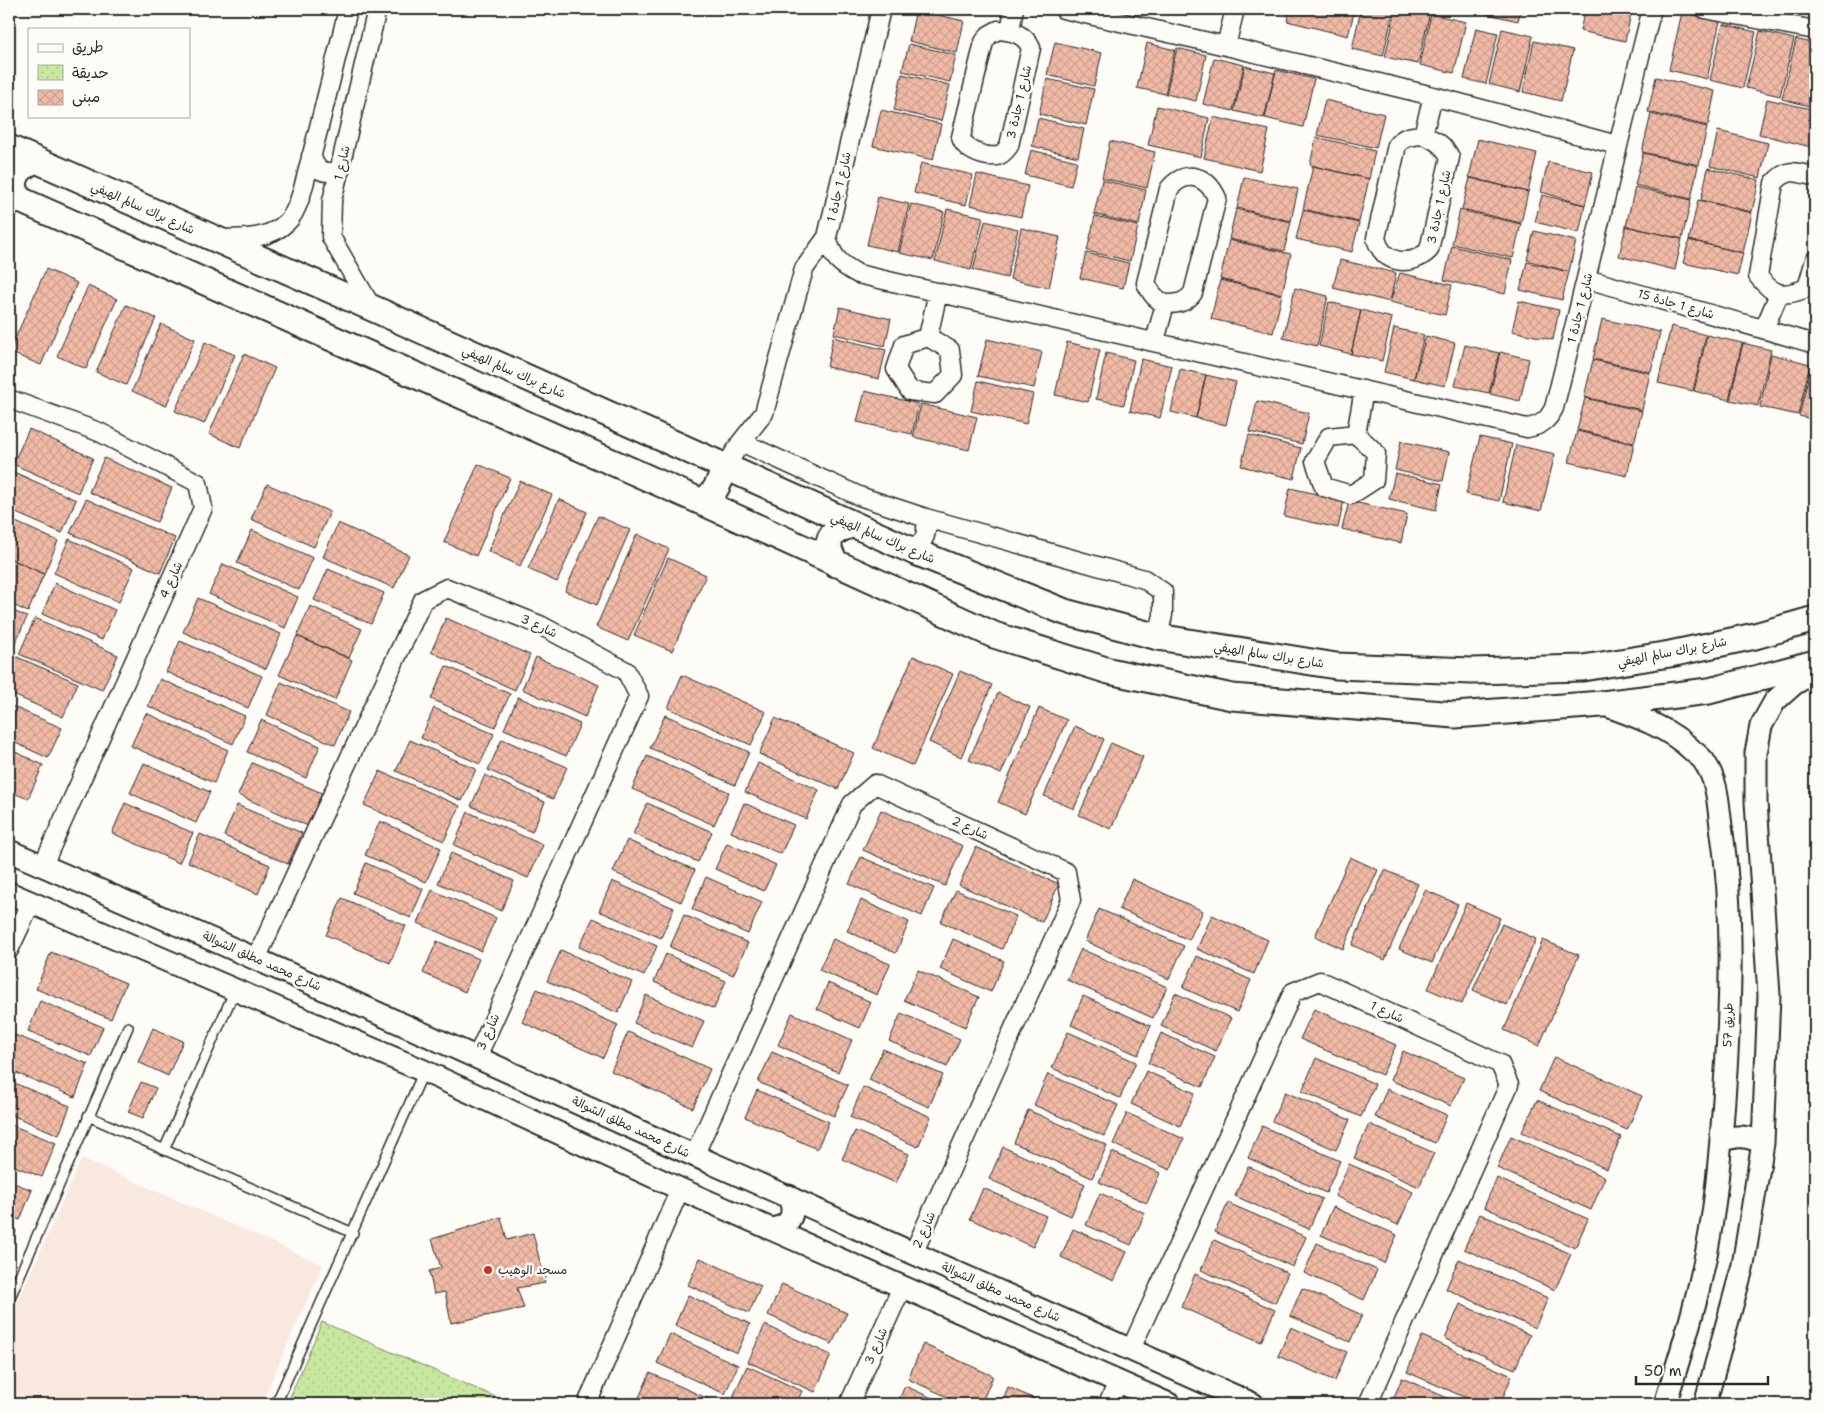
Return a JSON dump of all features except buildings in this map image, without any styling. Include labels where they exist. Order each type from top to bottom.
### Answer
[{"type":"main road","name":"شارع براك سالم الهيفي","points":[[9,148],[372,308],[913,551],[1065,612],[1158,637],[1336,666],[1472,671],[1564,669],[1583,668],[1670,654],[1755,636],[1815,619]]},
{"type":"main road","points":[[35,160],[23,166],[15,177],[13,198],[702,502],[994,635],[1109,671],[1232,697],[1455,715],[1602,704],[1709,691],[1815,663]]},
{"type":"main road","points":[[702,502],[712,496],[718,487],[726,466]]},
{"type":"main road","points":[[836,564],[829,552],[830,538],[839,528],[852,525]]},
{"type":"street","points":[[212,238],[245,238],[269,234],[288,222],[300,199],[348,9]]},
{"type":"street","name":"شارع 1","points":[[372,308],[331,237],[332,201],[377,9]]},
{"type":"street","name":"شارع 1 جادة 1","points":[[881,9],[827,237],[830,249],[836,259],[858,274],[1527,428],[1544,422],[1554,408],[1588,279],[1617,145],[1652,9]]},
{"type":"street","points":[[1010,31],[1014,9]]},
{"type":"street","points":[[1063,9],[1433,96],[1617,145]]},
{"type":"street","points":[[1226,46],[1235,9]]},
{"type":"street","points":[[1705,9],[1815,30]]},
{"type":"street","name":"شارع 1 جادة 3","points":[[998,30],[1010,31],[1028,41],[1031,48],[1009,146],[997,156],[981,154],[968,150],[962,144],[961,137],[984,42],[998,30]]},
{"type":"street","points":[[1423,135],[1433,96]]},
{"type":"street","name":"شارع 1 جادة 3","points":[[1423,135],[1437,141],[1445,148],[1450,157],[1429,250],[1422,257],[1412,261],[1398,260],[1384,255],[1378,247],[1376,238],[1397,146],[1402,139],[1423,135]]},
{"type":"street","points":[[311,156],[316,168],[325,173],[340,171]]},
{"type":"street","points":[[1815,177],[1791,171],[1781,175],[1774,183],[1758,276],[1765,285],[1779,294],[1795,293],[1807,288],[1815,260]]},
{"type":"street","points":[[1194,177],[1205,181],[1213,188],[1217,198],[1192,293],[1188,300],[1176,304],[1165,304],[1156,300],[1146,283],[1169,189],[1182,178],[1194,177]]},
{"type":"street","points":[[726,466],[741,442],[764,413],[804,269],[827,237]]},
{"type":"street","name":"شارع 1 جادة 15","points":[[1588,279],[1815,344]]},
{"type":"street","points":[[928,337],[938,292]]},
{"type":"street","points":[[1764,329],[1779,294]]},
{"type":"street","points":[[1155,342],[1165,304]]},
{"type":"street","points":[[1356,434],[1364,390]]},
{"type":"street","name":"شارع 4","points":[[9,399],[100,432],[198,483],[203,508],[43,865]]},
{"type":"street","points":[[741,442],[859,496],[926,518],[1144,579],[1163,592],[1163,615],[1158,637]]},
{"type":"street","points":[[913,551],[924,541],[927,530],[926,518]]},
{"type":"street","name":"شارع 3","points":[[256,959],[423,600],[447,588],[540,625],[626,671],[639,696],[477,1057]]},
{"type":"street","points":[[1705,1404],[1743,1265],[1762,1143],[1769,995],[1756,802],[1756,753],[1761,726],[1776,701],[1794,684],[1815,671]]},
{"type":"street","name":"طريق 57","points":[[1602,704],[1650,722],[1670,733],[1687,744],[1705,762],[1716,788],[1727,861],[1731,939],[1728,1051],[1721,1142],[1712,1221],[1700,1284],[1664,1404]]},
{"type":"street","name":"شارع 2","points":[[694,1156],[852,804],[876,784],[1066,872],[1072,900],[913,1254]]},
{"type":"street","name":"شارع محمد مطلق الشوالة","points":[[9,850],[477,1057],[694,1156],[789,1196],[845,1224],[1253,1404]]},
{"type":"street","points":[[9,893],[424,1071],[680,1189],[1169,1404]]},
{"type":"street","points":[[9,950],[31,903]]},
{"type":"street","name":"شارع 1","points":[[1131,1349],[1293,992],[1320,981],[1500,1064],[1508,1085],[1368,1404]]},
{"type":"street","points":[[1721,1142],[1729,1137],[1740,1136],[1762,1143]]},
{"type":"street","points":[[587,1404],[680,1189]]},
{"type":"street","points":[[771,1229],[783,1226],[791,1218],[792,1210],[789,1196]]},
{"type":"street","points":[[831,1256],[820,1243],[822,1233],[830,1224],[845,1224]]},
{"type":"street","name":"شارع 3","points":[[849,1404],[902,1287]]},
{"type":"street","points":[[1108,1404],[1118,1382]]},
{"type":"lane","points":[[164,1150],[235,990]]},
{"type":"lane","points":[[9,1300],[128,1027]]},
{"type":"lane","points":[[276,1404],[424,1071]]},
{"type":"lane","points":[[88,1116],[353,1232]]},
{"type":"shaded area","points":[[82,1158],[323,1265],[261,1404],[9,1404],[9,1322]]},
{"type":"green space","points":[[322,1322],[512,1404],[287,1404]]},
{"type":"place","name":"مسجد الوهيب","points":[[488,1270]]}]
